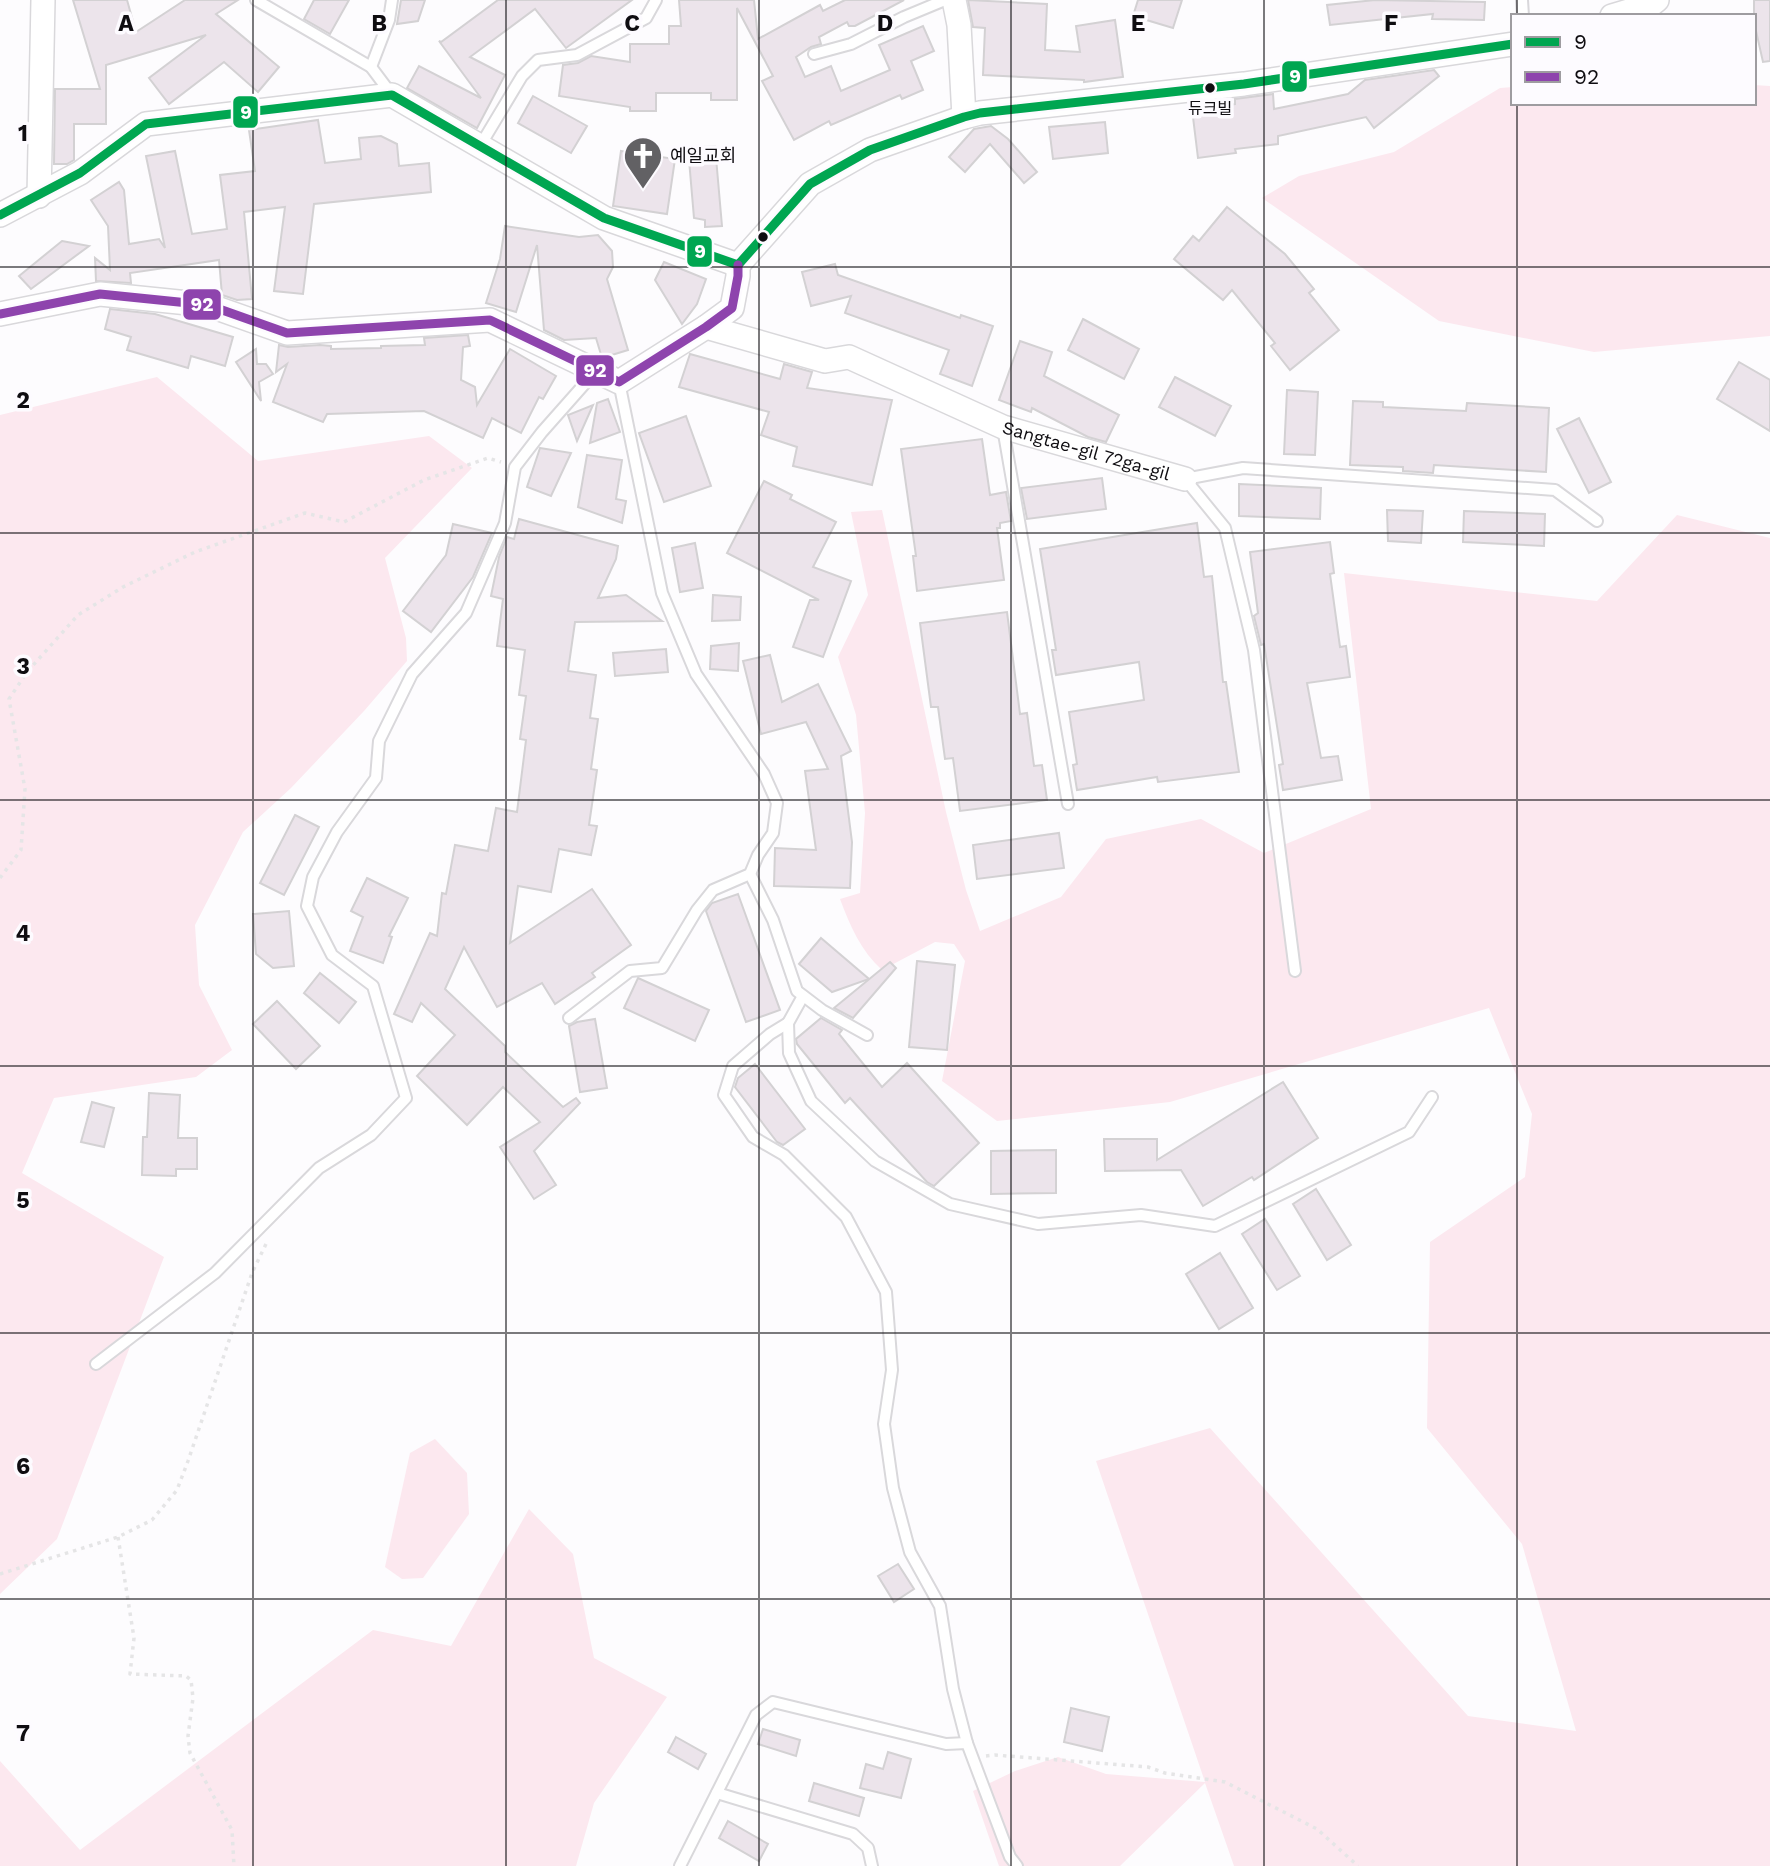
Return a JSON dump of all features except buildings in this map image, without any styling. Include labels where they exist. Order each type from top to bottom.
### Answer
[{"type":"street","points":[[39,196],[43,0]]},
{"type":"street","points":[[954,0],[959,25],[964,117]]},
{"type":"street","points":[[1618,14],[1657,0]]},
{"type":"street","points":[[0,314],[100,294],[208,304],[287,334],[491,320],[619,382],[732,308],[738,265],[810,184],[870,150],[980,113],[1244,84],[1511,44]]},
{"type":"street","points":[[0,215],[80,173],[146,124],[392,95],[604,218],[738,265]]},
{"type":"street","name":"Sangtae-gil 72ga-gil","points":[[706,327],[825,361],[849,357],[1003,427],[1185,479]]},
{"type":"lane","points":[[256,0],[371,67],[392,95]]},
{"type":"lane","points":[[371,67],[389,20],[392,0]]},
{"type":"lane","points":[[480,146],[522,76],[538,60],[578,55],[646,18],[656,0]]},
{"type":"lane","points":[[814,54],[851,44],[945,0]]},
{"type":"lane","points":[[96,1364],[215,1273],[319,1168],[371,1135],[406,1098],[373,986],[332,955],[307,906],[313,877],[331,843],[376,778],[379,741],[412,674],[466,613],[505,523],[515,467],[596,371]]},
{"type":"lane","points":[[569,1018],[630,971],[662,968],[697,910],[713,890],[750,874],[758,855],[773,833],[777,803],[764,774],[696,674],[662,593],[619,382]]},
{"type":"lane","points":[[1003,427],[1068,804]]},
{"type":"lane","points":[[1185,479],[1243,468],[1555,490],[1597,521]]},
{"type":"lane","name":"Sangtae-gil 72ga-gil","points":[[1185,479],[1225,528],[1254,650],[1295,971]]},
{"type":"lane","points":[[750,874],[774,920],[797,991],[822,1010],[867,1035]]},
{"type":"lane","points":[[803,996],[788,1023],[770,1034],[733,1066],[723,1094],[753,1137],[784,1155],[846,1217],[886,1292],[892,1370],[884,1424],[893,1488],[909,1552],[940,1605],[953,1689],[967,1743],[1010,1857],[1017,1866]]},
{"type":"lane","points":[[788,1023],[789,1054],[811,1101],[875,1161],[950,1204],[1038,1224],[1141,1215],[1215,1226],[1409,1132],[1432,1097]]},
{"type":"lane","points":[[680,1866],[756,1715],[773,1702],[946,1744],[967,1743]]},
{"type":"lane","points":[[717,1793],[853,1834],[868,1848],[872,1866]]},
{"type":"path","points":[[0,878],[21,850],[24,789],[9,699],[27,672],[79,615],[123,587],[159,569],[195,552],[257,529],[305,513],[344,522],[424,480],[488,458],[515,467]]},
{"type":"path","points":[[0,1574],[118,1537],[152,1520],[177,1490],[252,1273],[268,1240]]},
{"type":"path","points":[[118,1537],[134,1638],[130,1674],[186,1676],[191,1680],[193,1698],[188,1736],[190,1753],[232,1830],[234,1866]]},
{"type":"path","points":[[974,1758],[995,1755],[1091,1760],[1148,1767],[1177,1776],[1225,1782],[1317,1829],[1358,1866]]},
{"type":"shaded area","points":[[1756,85],[1770,86],[1770,336],[1594,352],[1439,321],[1262,198],[1299,176],[1394,152],[1500,88],[1511,87],[1511,105],[1756,105]]},
{"type":"shaded area","points":[[157,377],[258,461],[429,436],[472,468],[385,558],[406,638],[407,661],[291,788],[243,832],[195,925],[199,985],[232,1050],[196,1077],[54,1098],[22,1173],[164,1257],[57,1539],[0,1594],[0,415]]},
{"type":"shaded area","points":[[882,510],[946,812],[966,890],[980,931],[1061,897],[1106,839],[1201,819],[1264,853],[1371,809],[1344,573],[1597,601],[1677,515],[1770,538],[1770,1866],[1234,1866],[1205,1783],[1120,1866],[999,1866],[973,1791],[1015,1771],[1058,1757],[1106,1774],[1205,1782],[1096,1461],[1210,1428],[1468,1716],[1576,1731],[1522,1544],[1427,1428],[1430,1242],[1525,1177],[1532,1114],[1489,1008],[1170,1102],[997,1121],[942,1081],[965,961],[954,944],[935,942],[882,970],[868,955],[857,937],[840,899],[860,893],[865,813],[856,715],[838,657],[868,595],[851,512]]},
{"type":"shaded area","points":[[435,1439],[467,1473],[469,1514],[423,1578],[402,1579],[385,1567],[410,1453]]},
{"type":"shaded area","points":[[529,1509],[573,1554],[594,1658],[667,1697],[594,1803],[576,1866],[0,1866],[0,1761],[80,1850],[373,1630],[451,1646]]},
{"type":"transit line","name":"9","points":[[0,215],[80,173],[146,124],[392,95],[604,218],[738,265],[810,184],[870,150],[964,117],[1244,84],[1511,44]]},
{"type":"transit line","name":"92","points":[[0,314],[100,294],[208,305],[287,333],[490,320],[619,382],[732,308],[738,265]]},
{"type":"place","name":"듀크빌","points":[[1210,88]]},
{"type":"place","name":"예일교회","points":[[643,190]]}]
